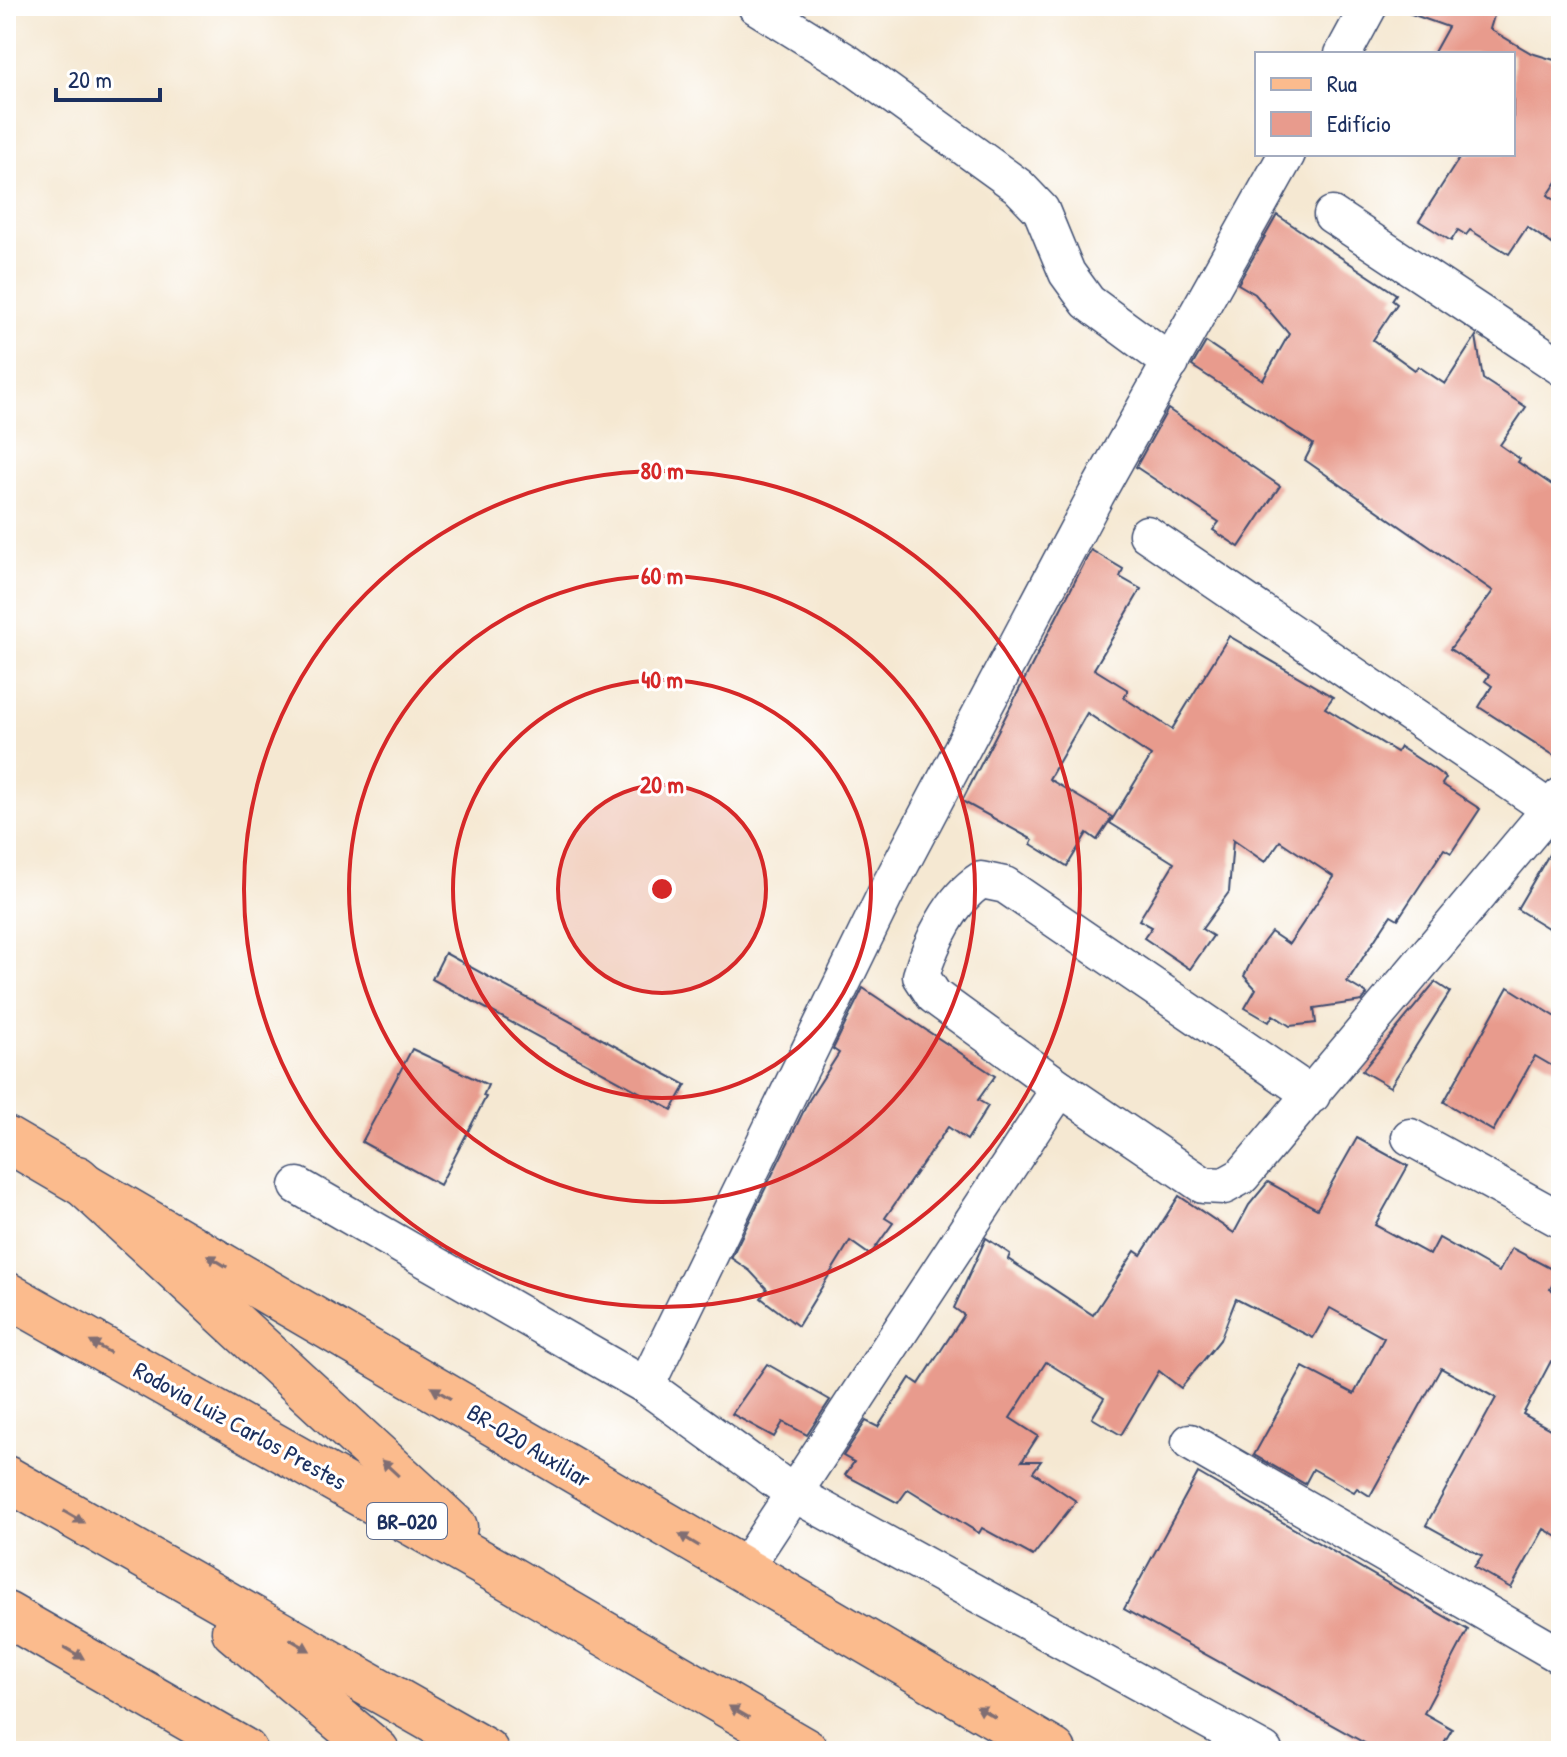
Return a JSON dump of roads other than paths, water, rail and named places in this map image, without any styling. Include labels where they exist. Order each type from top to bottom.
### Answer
[{"type":"main road","name":"BR-020 Auxiliar","points":[[6,1139],[742,1572],[1054,1751]]},
{"type":"main road","points":[[77,1178],[509,1578]]},
{"type":"main road","name":"Rodovia Luiz Carlos Prestes","points":[[6,1294],[509,1578],[806,1751]]},
{"type":"main road","points":[[6,1478],[486,1751]]},
{"type":"main road","points":[[153,1562],[377,1751]]},
{"type":"main road","points":[[6,1614],[245,1751]]},
{"type":"street","points":[[756,6],[848,63],[1018,186],[1041,210],[1067,273],[1088,302],[1171,363]]},
{"type":"street","points":[[1344,52],[1369,6]]},
{"type":"street","points":[[646,1386],[889,887],[1096,495],[1286,156]]},
{"type":"street","points":[[1332,215],[1561,367]]},
{"type":"street","points":[[1147,534],[1556,802],[1312,1095],[1242,1176],[1224,1186],[1203,1185],[1060,1088],[934,996],[921,976],[927,954],[964,891],[981,880],[1005,885],[1312,1095]]},
{"type":"street","points":[[742,1572],[1060,1088]]},
{"type":"street","points":[[1410,1137],[1561,1220]]},
{"type":"street","points":[[298,1186],[646,1386],[793,1493],[1264,1751]]},
{"type":"street","points":[[1190,1442],[1561,1656]]}]
